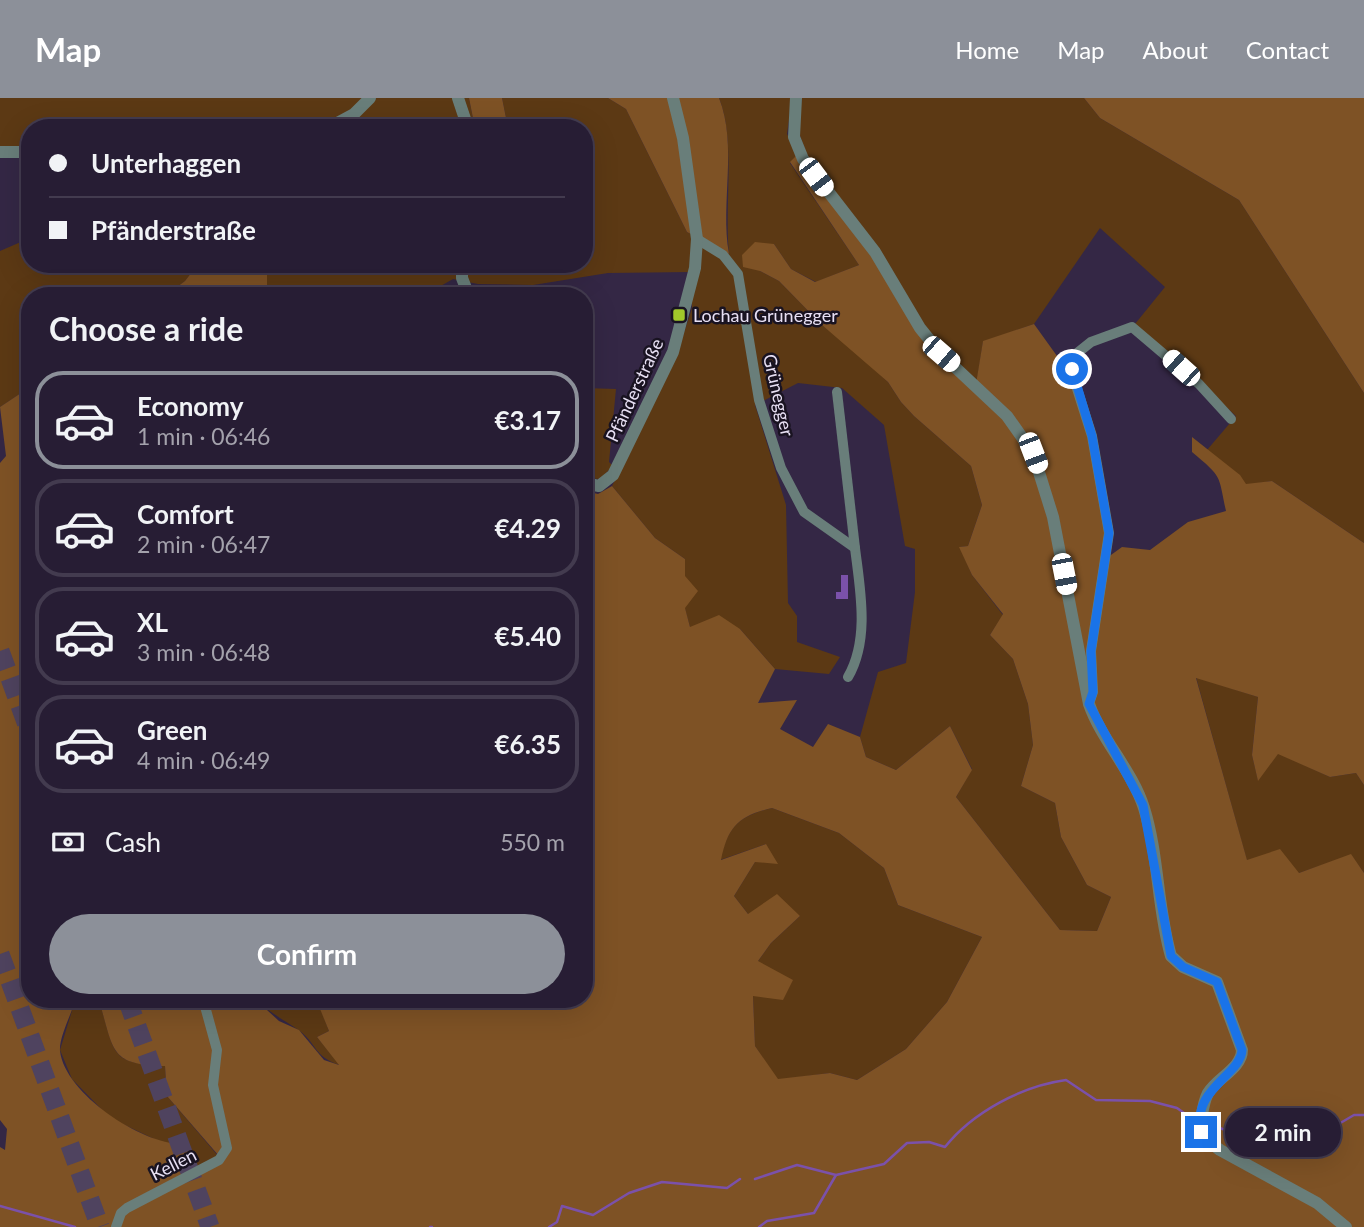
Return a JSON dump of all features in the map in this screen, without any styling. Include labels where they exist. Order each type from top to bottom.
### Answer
[{"type":"street","points":[[345,119],[370,98]]},
{"type":"street","points":[[458,98],[465,119]]},
{"type":"street","name":"Pfänderstraße","points":[[593,485],[603,484],[613,475],[673,352],[693,279],[697,239],[683,138],[673,98]]},
{"type":"street","points":[[796,98],[794,136],[803,159],[875,251],[920,328],[941,354],[1007,416],[1033,453],[1053,517],[1089,704],[1143,805],[1171,956],[1183,967],[1217,982],[1242,1050],[1240,1061],[1208,1094],[1199,1124],[1201,1132],[1207,1141],[1220,1150],[1317,1202],[1346,1227]]},
{"type":"street","points":[[0,152],[21,152]]},
{"type":"street","name":"Grünegger","points":[[697,239],[723,255],[738,274],[763,417],[792,495],[809,517],[855,548]]},
{"type":"street","points":[[1089,704],[1093,692],[1091,651],[1109,533],[1092,436],[1073,376],[1076,354],[1091,342],[1124,327],[1132,327],[1199,384],[1231,419]]},
{"type":"street","points":[[837,392],[860,589],[860,646],[848,677]]},
{"type":"street","name":"Kellen","points":[[116,1227],[121,1213],[127,1208],[219,1160],[227,1148],[213,1085],[217,1050],[205,1008]]},
{"type":"shaded area","points":[[0,98],[469,98],[473,119],[21,119],[21,148],[0,148]]},
{"type":"shaded area","points":[[469,98],[502,98],[506,119],[473,119]]},
{"type":"shaded area","points":[[502,98],[608,98],[626,109],[687,232],[729,254],[727,133],[719,98],[792,98],[787,134],[798,154],[790,163],[859,265],[816,282],[791,269],[774,244],[760,271],[779,281],[822,325],[852,348],[888,382],[914,416],[971,466],[982,505],[968,546],[960,547],[972,575],[1003,615],[990,635],[1013,659],[1028,704],[1033,745],[1021,786],[1055,803],[1061,837],[1087,885],[1111,897],[1097,931],[1060,930],[956,797],[972,769],[950,726],[896,770],[866,757],[860,737],[878,672],[906,663],[915,592],[915,549],[905,546],[884,425],[842,388],[798,383],[755,405],[786,505],[788,603],[797,616],[797,642],[840,657],[829,674],[775,669],[740,629],[690,627],[685,609],[685,559],[655,538],[612,486],[675,360],[692,308],[691,272],[608,273],[533,285],[478,284],[453,279],[439,287],[267,287],[267,273],[593,273],[593,119],[506,119]]},
{"type":"shaded area","points":[[608,98],[719,98],[727,135],[726,215],[729,254],[687,232],[626,109]]},
{"type":"shaded area","points":[[802,98],[1084,98],[1100,118],[1239,200],[1364,393],[1364,543],[1272,481],[1246,485],[1207,450],[1236,416],[1135,324],[1165,287],[1100,228],[1034,324],[983,342],[977,380],[945,352],[925,328],[808,157],[797,128]]},
{"type":"shaded area","points":[[1084,98],[1364,98],[1364,393],[1239,200],[1100,118]]},
{"type":"shaded area","points":[[798,154],[875,252],[920,328],[976,384],[983,341],[1034,324],[1075,381],[1109,533],[1104,560],[1122,547],[1150,550],[1188,522],[1226,511],[1218,477],[1192,452],[1192,437],[1240,475],[1246,484],[1272,481],[1364,543],[1364,785],[1356,773],[1330,777],[1278,754],[1258,781],[1252,755],[1258,697],[1196,678],[1247,860],[1280,849],[1299,873],[1351,854],[1364,873],[1364,1227],[0,1227],[0,1147],[5,1150],[7,1129],[0,1120],[0,463],[6,456],[0,407],[21,393],[21,1008],[73,1008],[60,1051],[65,1067],[76,1084],[108,1114],[128,1126],[166,1142],[183,1144],[198,1170],[219,1156],[167,1096],[165,1066],[134,1062],[117,1052],[101,1008],[265,1008],[279,1021],[299,1030],[324,1060],[339,1065],[317,1037],[329,1031],[320,1008],[593,1008],[593,493],[598,494],[612,486],[655,538],[685,559],[685,576],[698,591],[685,608],[690,627],[719,615],[740,629],[775,669],[758,703],[797,700],[780,729],[813,747],[828,724],[860,737],[866,757],[896,770],[950,726],[972,770],[956,797],[1060,930],[1097,931],[1111,897],[1087,885],[1061,837],[1055,803],[1021,786],[1033,745],[1028,704],[1013,659],[990,635],[1003,614],[972,575],[959,547],[968,546],[982,505],[971,466],[914,416],[888,382],[822,325],[779,281],[760,271],[743,267],[742,255],[755,242],[774,244],[791,269],[815,282],[859,265],[790,162]],"holes":[[[772,808],[839,833],[884,868],[898,905],[982,937],[947,1002],[906,1049],[857,1080],[830,1073],[778,1079],[755,1046],[753,996],[783,1000],[793,980],[758,961],[771,943],[800,916],[777,894],[748,914],[734,896],[755,862],[778,864],[766,844],[721,860],[727,839],[737,824],[751,815]]]},
{"type":"shaded area","points":[[21,242],[21,273],[191,273],[177,287],[21,287],[21,393],[0,407],[0,251]]},
{"type":"shaded area","points":[[191,273],[267,273],[267,287],[177,287]]},
{"type":"shaded area","points":[[593,388],[616,389],[609,462],[613,466],[600,479],[593,479]]},
{"type":"shaded area","points":[[841,575],[848,575],[848,599],[836,599],[836,592],[841,592]]},
{"type":"shaded area","points":[[1196,677],[1258,697],[1252,755],[1258,780],[1278,753],[1330,777],[1356,773],[1364,785],[1364,873],[1351,855],[1299,873],[1247,861]]},
{"type":"shaded area","points":[[772,808],[839,833],[884,868],[898,905],[982,937],[947,1002],[906,1049],[857,1080],[830,1073],[777,1080],[755,1046],[753,996],[758,961],[771,943],[800,916],[748,914],[734,896],[766,844],[720,860],[727,839],[736,825],[751,815]]},
{"type":"shaded area","points":[[73,1008],[101,1008],[117,1052],[133,1062],[165,1065],[167,1096],[219,1157],[198,1171],[167,1145],[110,1118],[72,1079],[60,1050]]},
{"type":"shaded area","points":[[265,1008],[320,1008],[329,1031],[317,1037],[340,1065],[325,1058],[303,1034]]},
{"type":"waterway","points":[[755,1179],[797,1165],[836,1175],[884,1164],[907,1143],[929,1142],[945,1147],[956,1134],[1000,1103],[1032,1088],[1066,1080],[1096,1100],[1150,1101],[1177,1108],[1191,1118]]},
{"type":"waterway","points":[[1214,1126],[1234,1133],[1256,1127],[1277,1133],[1310,1125],[1325,1132],[1354,1115],[1364,1115]]},
{"type":"waterway","points":[[759,1227],[767,1221],[814,1213],[836,1175]]},
{"type":"waterway","points":[[549,1227],[557,1222],[562,1206],[593,1215],[629,1193],[662,1182],[727,1188],[740,1179]]},
{"type":"waterway","points":[[0,1206],[75,1227]]},
{"type":"tunnel","points":[[0,651],[21,708]]},
{"type":"tunnel","points":[[0,954],[100,1227]]},
{"type":"tunnel","points":[[130,1008],[210,1227]]},
{"type":"place","name":"Lochau Grünegger","points":[[679,315]]},
{"type":"route","points":[[1072,369],[1092,436],[1109,533],[1091,651],[1093,692],[1089,704],[1093,716],[1134,784],[1143,805],[1171,956],[1183,967],[1217,982],[1242,1050],[1240,1061],[1208,1094],[1199,1124],[1201,1132]]}]
